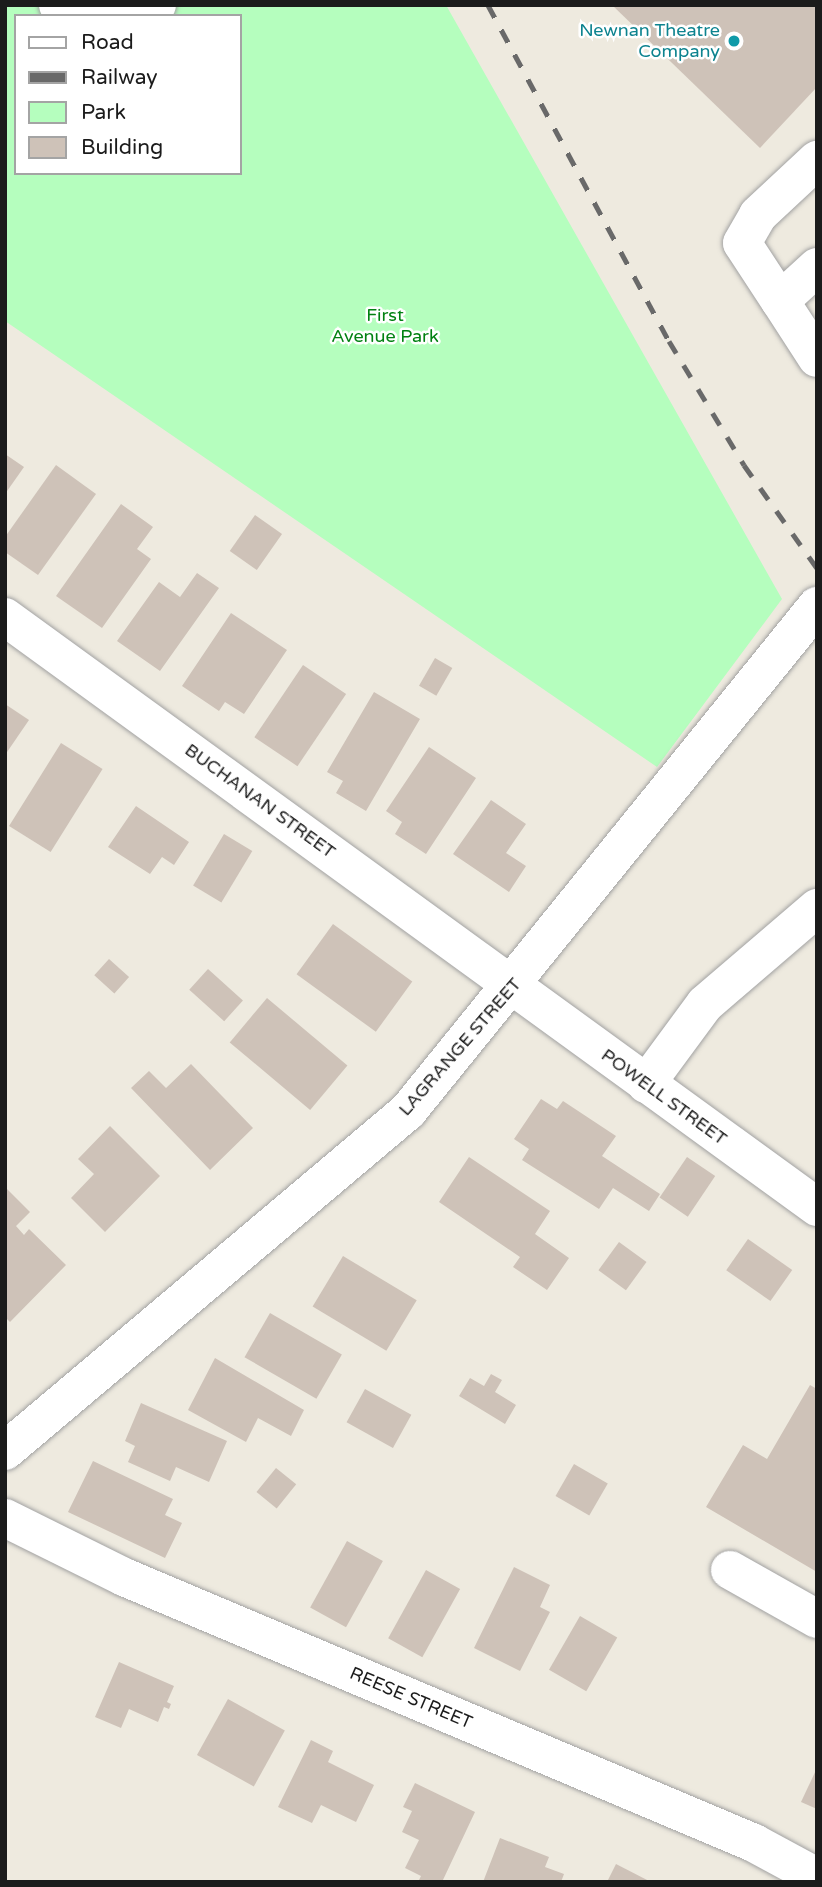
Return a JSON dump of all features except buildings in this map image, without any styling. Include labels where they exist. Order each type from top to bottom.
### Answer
[{"type":"street","points":[[58,5],[91,14]]},
{"type":"street","points":[[132,14],[157,5]]},
{"type":"street","points":[[817,160],[758,215],[742,243],[817,358]]},
{"type":"street","points":[[780,301],[817,267]]},
{"type":"street","name":"LAGRANGE STREET","points":[[5,1451],[408,1111],[512,988],[817,606]]},
{"type":"street","name":"BUCHANAN STREET","points":[[5,617],[479,958],[512,988]]},
{"type":"street","points":[[646,1084],[705,1004],[817,908]]},
{"type":"street","name":"POWELL STREET","points":[[512,988],[817,1207]]},
{"type":"street","name":"REESE STREET","points":[[5,1518],[124,1577],[754,1843],[817,1877]]},
{"type":"street","points":[[730,1570],[817,1619]]},
{"type":"green space","name":"First Avenue Park","points":[[5,5],[446,5],[782,599],[657,767],[5,321]]},
{"type":"railway","points":[[488,5],[669,341],[744,465],[817,568]]},
{"type":"place","name":"Newnan Theatre Company","points":[[734,41]]}]
